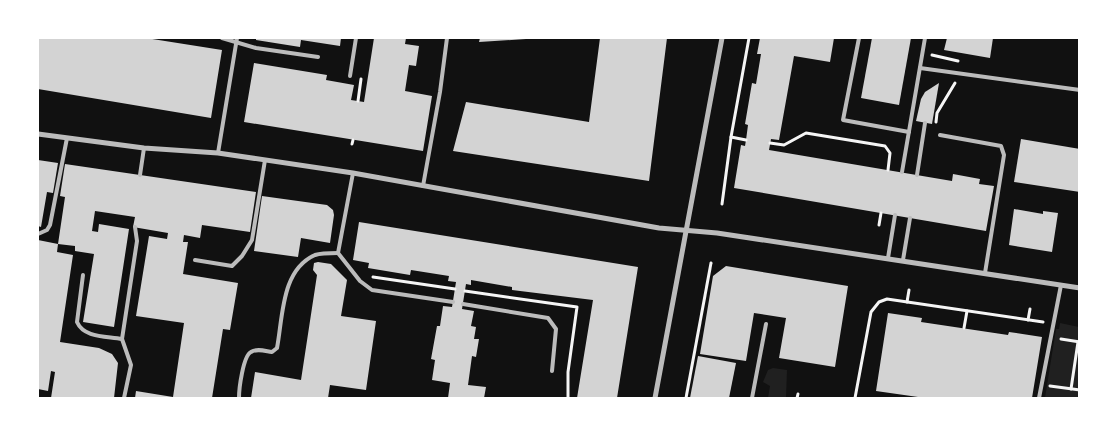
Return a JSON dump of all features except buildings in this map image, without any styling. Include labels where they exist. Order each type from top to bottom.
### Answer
[{"type":"street","points":[[655,398],[722,38]]},
{"type":"street","points":[[38,134],[144,148],[218,153],[353,173],[658,228],[687,230],[903,260],[1080,288]]},
{"type":"lane","points":[[222,38],[237,39],[256,48],[318,57]]},
{"type":"lane","points":[[350,76],[356,38]]},
{"type":"lane","points":[[423,186],[440,92],[447,38]]},
{"type":"lane","points":[[859,38],[844,120],[909,132]]},
{"type":"lane","points":[[902,172],[925,38]]},
{"type":"lane","points":[[218,153],[237,39]]},
{"type":"lane","points":[[920,68],[1080,90]]},
{"type":"lane","points":[[917,175],[925,123]]},
{"type":"lane","points":[[940,135],[1001,146],[1004,155],[985,273]]},
{"type":"lane","points":[[38,234],[47,230],[50,226],[67,138]]},
{"type":"lane","points":[[140,176],[144,148]]},
{"type":"lane","points":[[195,260],[232,266],[242,256],[252,240],[265,160]]},
{"type":"lane","points":[[353,173],[338,253],[360,281],[372,290],[453,302]]},
{"type":"lane","points":[[888,258],[895,215]]},
{"type":"lane","points":[[903,260],[910,218]]},
{"type":"lane","points":[[124,398],[131,366],[122,339],[137,241],[135,227]]},
{"type":"lane","points":[[239,398],[246,359],[250,352],[257,350],[272,352],[277,348],[290,278],[299,266],[316,255],[338,253]]},
{"type":"lane","points":[[83,275],[77,322],[80,328],[86,333],[122,339]]},
{"type":"lane","points":[[1039,398],[1061,285]]},
{"type":"lane","points":[[463,304],[548,318],[556,329],[552,371]]},
{"type":"lane","points":[[752,398],[766,324]]},
{"type":"path","points":[[722,204],[731,138],[749,38]]},
{"type":"path","points":[[930,52],[936,56],[959,61],[954,87],[937,113],[934,131]]},
{"type":"path","points":[[770,143],[784,145],[806,133],[884,146],[890,153],[888,170]]},
{"type":"path","points":[[731,138],[746,140]]},
{"type":"path","points":[[352,144],[353,140]]},
{"type":"path","points":[[879,225],[881,213]]},
{"type":"path","points":[[686,398],[711,263]]},
{"type":"path","points":[[370,276],[455,289]]},
{"type":"path","points":[[907,302],[909,290]]},
{"type":"path","points":[[855,398],[871,312],[879,302],[887,299],[1053,324]]},
{"type":"path","points":[[1028,320],[1030,309]]},
{"type":"path","points":[[964,328],[967,311]]},
{"type":"path","points":[[1051,337],[1079,342],[1071,389]]},
{"type":"path","points":[[1042,385],[1080,390]]},
{"type":"shaded area","points":[[1060,323],[1079,327],[1079,398],[1045,398],[1056,329],[1059,329]]},
{"type":"shaded area","points":[[773,368],[787,370],[786,398],[768,398],[770,386],[763,382],[768,370]]}]
